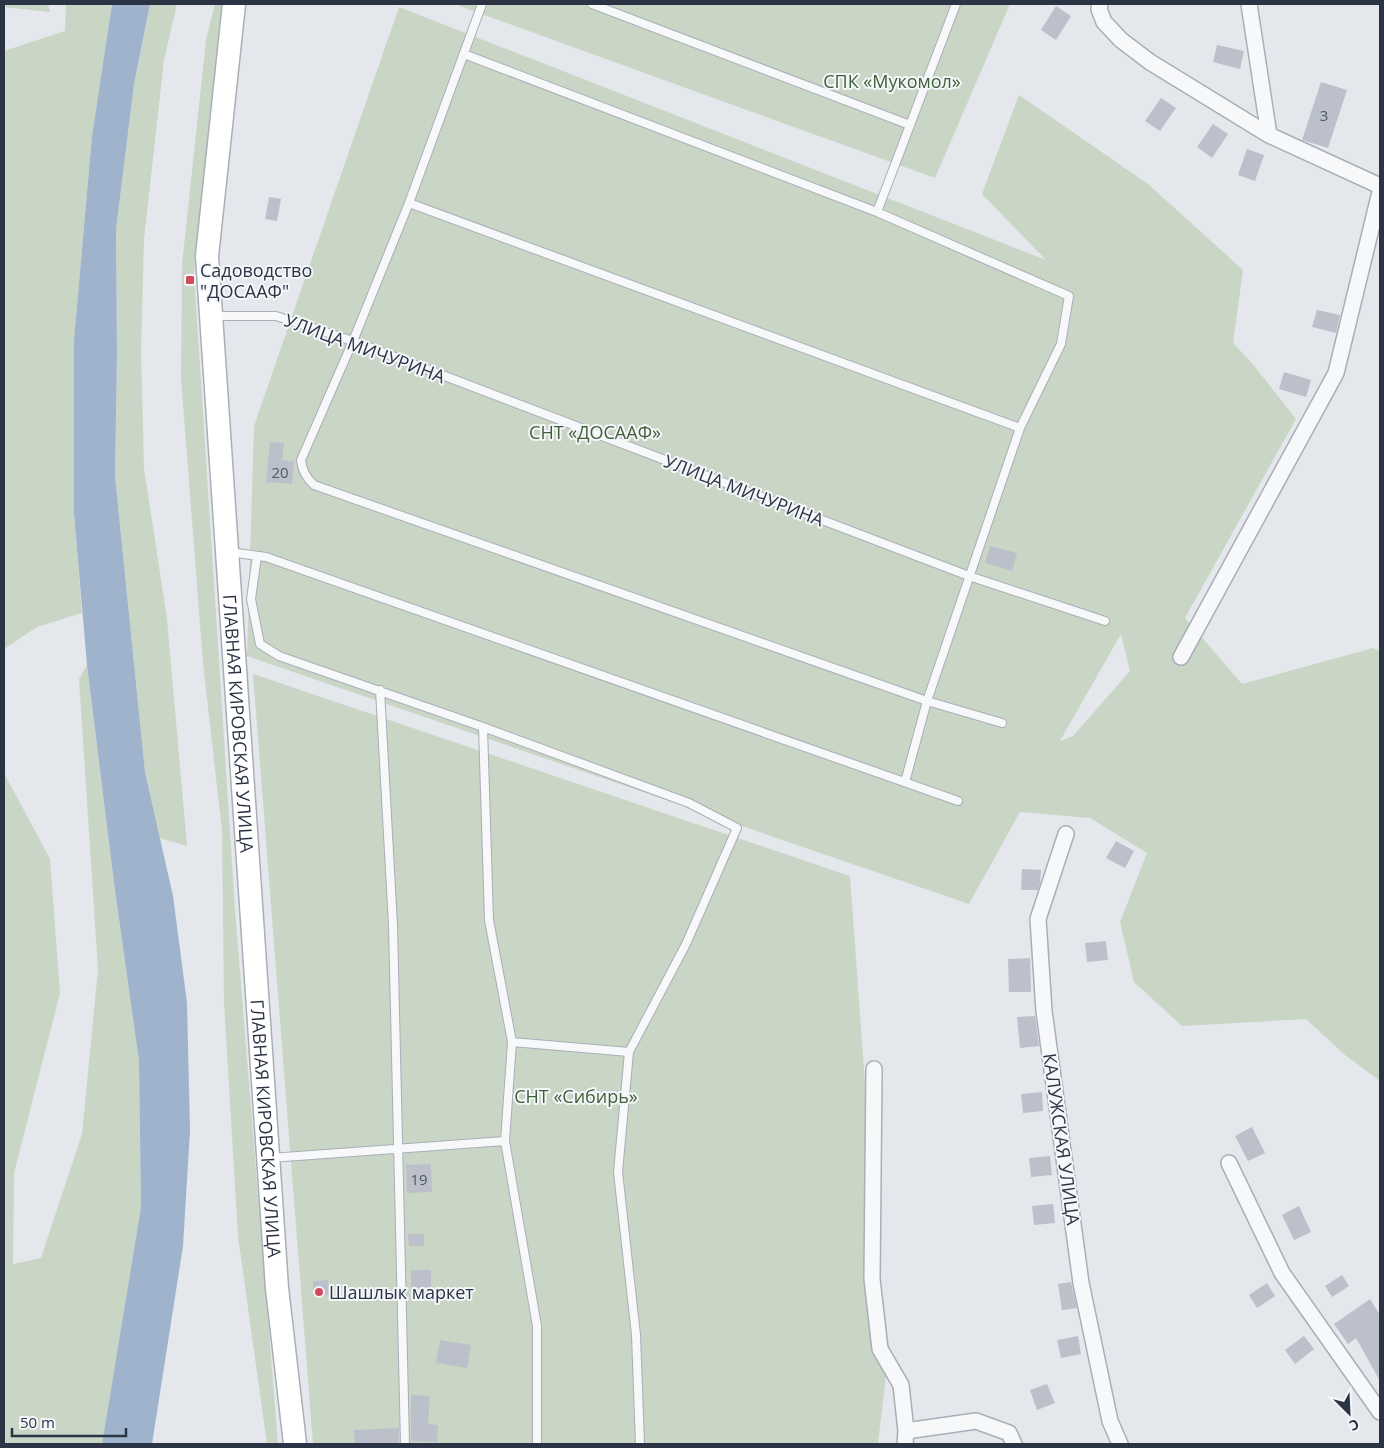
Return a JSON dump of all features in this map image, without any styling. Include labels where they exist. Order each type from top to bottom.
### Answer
[{"type":"main road","name":"ГЛАВНАЯ КИРОВСКАЯ УЛИЦА","points":[[234,4],[207,256],[277,1288],[295,1444]]},
{"type":"street","points":[[1100,4],[1099,9],[1104,22],[1121,40],[1150,62],[1269,135],[1380,186]]},
{"type":"street","points":[[1249,4],[1269,135]]},
{"type":"street","points":[[1181,658],[1336,373],[1380,192]]},
{"type":"street","name":"КАЛУЖСКАЯ УЛИЦА","points":[[1066,834],[1038,919],[1044,1011],[1081,1283],[1110,1421],[1120,1444]]},
{"type":"street","points":[[874,1069],[872,1279],[880,1349],[901,1385],[905,1438],[976,1421],[1009,1433],[1014,1444]]},
{"type":"street","points":[[1229,1163],[1282,1273],[1380,1412]]},
{"type":"lane","points":[[482,4],[408,203],[353,341],[301,460],[302,469],[308,479],[314,485],[927,701],[1002,723]]},
{"type":"lane","points":[[592,4],[910,125]]},
{"type":"lane","points":[[877,212],[956,4]]},
{"type":"lane","points":[[464,54],[877,212],[1069,296],[1061,344],[1020,428],[927,701],[905,782]]},
{"type":"lane","points":[[408,203],[1020,428]]},
{"type":"lane","name":"УЛИЦА МИЧУРИНА","points":[[211,316],[276,316],[353,341],[970,576],[1104,621]]},
{"type":"lane","points":[[227,551],[266,557],[958,801]]},
{"type":"lane","points":[[256,556],[251,599],[260,644],[279,656],[380,690],[689,803],[737,828],[686,944],[629,1052],[618,1172],[636,1335],[640,1444]]},
{"type":"lane","points":[[380,690],[393,925],[405,1444]]},
{"type":"lane","points":[[483,727],[489,920],[512,1042],[505,1141],[537,1326],[537,1444]]},
{"type":"lane","points":[[512,1042],[629,1052]]},
{"type":"lane","points":[[268,1159],[505,1141]]},
{"type":"green space","points":[[4,4],[48,4],[50,12],[4,7]]},
{"type":"green space","points":[[66,4],[112,4],[92,136],[74,340],[74,514],[82,613],[37,627],[4,649],[4,51],[65,31]]},
{"type":"green space","points":[[150,4],[177,4],[164,60],[144,239],[141,352],[144,468],[167,619],[187,846],[160,838],[145,772],[115,476],[116,230],[134,84]]},
{"type":"green space","points":[[215,4],[222,4],[194,273],[235,909],[278,1444],[267,1444],[238,1236],[224,1003],[222,831],[203,663],[181,378],[182,265],[206,40]]},
{"type":"green space","name":"СПК «Мукомол»","points":[[454,4],[1010,4],[935,178]]},
{"type":"green space","name":"СНТ «ДОСААФ»","points":[[399,7],[1046,260],[982,194],[1019,95],[1148,184],[1243,270],[1233,343],[1251,362],[1296,419],[1185,618],[1242,684],[1373,648],[1380,651],[1380,1081],[1345,1055],[1306,1019],[1182,1026],[1134,982],[1120,922],[1147,853],[1090,818],[1020,812],[969,904],[247,656],[254,426]],"holes":[[[1121,634],[1130,671],[1073,736],[1060,741]]]},
{"type":"green space","points":[[87,665],[114,883],[139,1061],[141,1207],[102,1444],[4,1444],[4,773],[50,859],[60,993],[14,1173],[13,1264],[41,1258],[82,1134],[98,970],[79,679]]},
{"type":"green space","name":"СНТ «Сибирь»","points":[[253,674],[850,876],[886,1375],[878,1444],[313,1444]]},
{"type":"water","points":[[112,4],[150,4],[134,84],[116,230],[115,476],[145,772],[173,896],[187,1003],[190,1131],[183,1246],[152,1444],[102,1444],[141,1207],[139,1061],[114,883],[87,665],[74,514],[74,340],[92,136]]},
{"type":"building","points":[[1056,6],[1071,16],[1056,40],[1041,30]]},
{"type":"building","points":[[1217,45],[1244,51],[1240,69],[1213,62]]},
{"type":"building","points":[[1321,82],[1347,90],[1328,148],[1302,140]]},
{"type":"building","points":[[1161,98],[1176,108],[1160,131],[1145,121]]},
{"type":"building","points":[[1213,124],[1228,134],[1212,158],[1197,147]]},
{"type":"building","points":[[1247,149],[1264,155],[1255,181],[1238,175]]},
{"type":"building","points":[[269,197],[281,199],[277,221],[265,219]]},
{"type":"building","points":[[1317,310],[1340,315],[1336,333],[1312,327]]},
{"type":"building","points":[[1284,372],[1311,380],[1306,397],[1279,389]]},
{"type":"building","points":[[270,442],[284,443],[282,460],[294,462],[292,484],[266,482]]},
{"type":"building","points":[[990,546],[1017,553],[1012,571],[985,563]]},
{"type":"building","points":[[1116,841],[1134,851],[1125,868],[1106,858]]},
{"type":"building","points":[[1022,869],[1041,870],[1038,890],[1021,890]]},
{"type":"building","points":[[1106,941],[1108,960],[1087,962],[1085,943]]},
{"type":"building","points":[[1030,958],[1031,992],[1009,992],[1008,959]]},
{"type":"building","points":[[1035,1016],[1039,1046],[1020,1048],[1017,1017]]},
{"type":"building","points":[[1042,1092],[1043,1111],[1023,1113],[1021,1094]]},
{"type":"building","points":[[1252,1127],[1265,1153],[1248,1161],[1235,1136]]},
{"type":"building","points":[[1050,1156],[1052,1175],[1031,1177],[1029,1158]]},
{"type":"building","points":[[431,1164],[432,1192],[407,1193],[406,1165]]},
{"type":"building","points":[[1053,1204],[1055,1223],[1034,1225],[1032,1206]]},
{"type":"building","points":[[1299,1206],[1311,1232],[1294,1240],[1282,1215]]},
{"type":"building","points":[[408,1234],[424,1234],[424,1246],[409,1246]]},
{"type":"building","points":[[411,1270],[431,1270],[431,1288],[411,1288]]},
{"type":"building","points":[[1342,1275],[1349,1286],[1332,1297],[1325,1286]]},
{"type":"building","points":[[328,1280],[329,1295],[313,1296],[313,1281]]},
{"type":"building","points":[[1071,1282],[1077,1308],[1062,1310],[1058,1284]]},
{"type":"building","points":[[1267,1283],[1275,1296],[1257,1308],[1249,1295]]},
{"type":"building","points":[[1370,1299],[1380,1315],[1380,1381],[1356,1338],[1348,1344],[1334,1324]]},
{"type":"building","points":[[1078,1336],[1081,1354],[1061,1358],[1057,1340]]},
{"type":"building","points":[[1304,1336],[1314,1349],[1295,1364],[1285,1350]]},
{"type":"building","points":[[440,1340],[471,1345],[467,1368],[436,1363]]},
{"type":"building","points":[[1047,1384],[1055,1403],[1037,1410],[1030,1390]]},
{"type":"building","points":[[411,1395],[430,1396],[428,1424],[438,1425],[437,1442],[411,1441]]},
{"type":"building","points":[[399,1428],[398,1444],[355,1444],[354,1430]]},
{"type":"place","name":"Садоводство \"ДОСААФ\"","points":[[190,280]]},
{"type":"place","name":"Шашлык маркет","points":[[319,1292]]}]
